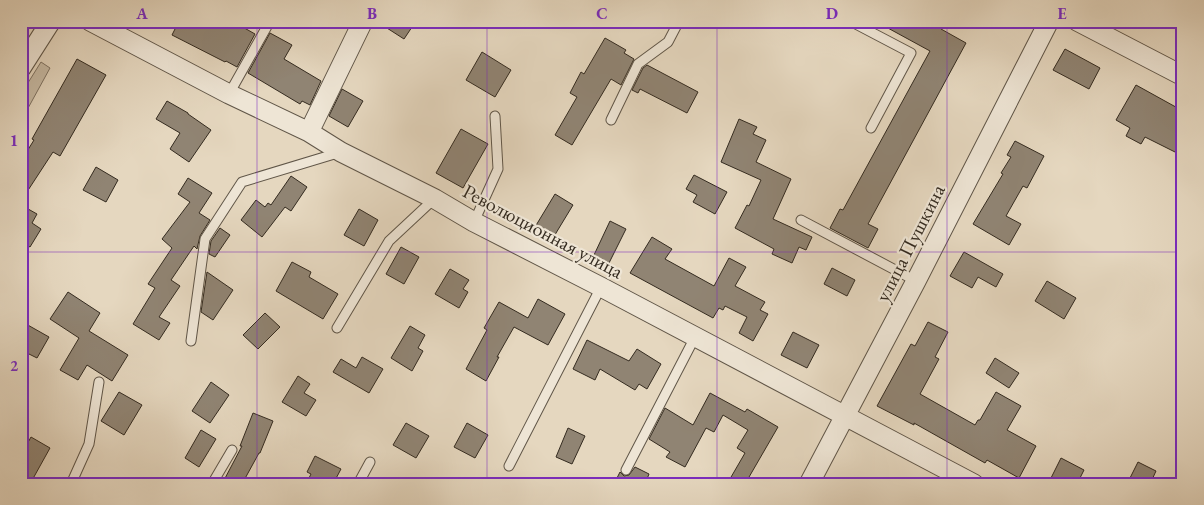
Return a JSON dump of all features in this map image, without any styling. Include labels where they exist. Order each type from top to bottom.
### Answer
[{"type":"street","points":[[21,68],[51,21]]},
{"type":"street","name":"Революционная улица","points":[[90,21],[229,94],[309,132],[341,152],[434,199],[474,222],[974,484]]},
{"type":"street","points":[[309,132],[362,21]]},
{"type":"street","name":"улица Пушкина","points":[[809,484],[916,282],[1049,21]]},
{"type":"street","points":[[1077,21],[1183,76]]},
{"type":"lane","points":[[229,94],[270,21]]},
{"type":"lane","points":[[611,120],[638,64],[668,42],[680,21]]},
{"type":"lane","points":[[850,21],[911,53],[871,128]]},
{"type":"lane","points":[[474,222],[498,169],[495,116]]},
{"type":"lane","points":[[191,341],[205,239],[242,182],[341,152]]},
{"type":"lane","points":[[337,328],[390,241],[434,199]]},
{"type":"lane","points":[[801,220],[916,282]]},
{"type":"lane","points":[[509,466],[601,287]]},
{"type":"lane","points":[[626,470],[695,337]]},
{"type":"lane","points":[[71,484],[89,444],[99,382]]},
{"type":"lane","points":[[212,484],[232,450]]},
{"type":"lane","points":[[358,484],[370,462]]},
{"type":"shaded area","points":[[41,62],[50,68],[21,121],[21,94]]},
{"type":"building","points":[[179,21],[232,21],[255,34],[237,67],[172,35]]},
{"type":"building","points":[[376,21],[416,21],[404,39]]},
{"type":"building","points":[[875,21],[934,21],[943,26],[941,29],[966,43],[868,224],[878,229],[868,248],[830,228],[840,209],[843,210],[930,51]]},
{"type":"building","points":[[270,33],[292,45],[284,59],[321,81],[310,105],[302,101],[300,104],[248,73]]},
{"type":"building","points":[[605,38],[626,50],[624,53],[634,59],[621,85],[611,79],[572,145],[555,135],[577,97],[570,93],[581,72],[584,74]]},
{"type":"building","points":[[1065,49],[1100,68],[1089,89],[1053,70]]},
{"type":"building","points":[[482,52],[511,70],[495,97],[466,80]]},
{"type":"building","points":[[77,59],[106,75],[60,156],[53,152],[21,201],[21,161]]},
{"type":"building","points":[[647,65],[698,92],[687,113],[640,89],[638,93],[632,90],[643,68]]},
{"type":"building","points":[[1136,85],[1183,111],[1183,156],[1145,137],[1141,144],[1126,136],[1130,128],[1116,120]]},
{"type":"building","points":[[342,89],[363,101],[348,127],[329,116]]},
{"type":"building","points":[[167,101],[188,113],[211,130],[189,162],[170,149],[180,133],[156,119]]},
{"type":"building","points":[[739,119],[757,127],[753,134],[766,140],[756,162],[791,179],[773,219],[812,237],[806,250],[799,247],[792,263],[772,254],[774,249],[735,228],[747,205],[749,206],[761,180],[721,162]]},
{"type":"building","points":[[461,129],[488,144],[463,188],[436,173]]},
{"type":"building","points":[[1015,141],[1044,156],[1027,188],[1023,186],[1006,216],[1021,224],[1009,245],[973,224],[1003,174],[1001,173],[1011,157],[1007,155]]},
{"type":"building","points":[[96,167],[118,180],[106,202],[83,190]]},
{"type":"building","points":[[694,175],[727,192],[715,214],[693,202],[697,195],[686,189]]},
{"type":"building","points":[[291,176],[307,187],[291,211],[285,207],[262,237],[241,220],[256,200],[265,207],[268,203],[271,205]]},
{"type":"building","points":[[188,178],[212,193],[199,213],[210,220],[200,236],[197,249],[194,246],[171,280],[180,286],[159,317],[170,323],[159,340],[133,324],[155,288],[148,284],[172,248],[162,239],[190,202],[178,194]]},
{"type":"building","points":[[555,194],[573,205],[553,238],[535,227]]},
{"type":"building","points":[[21,205],[37,214],[32,223],[41,229],[30,247],[21,242]]},
{"type":"building","points":[[359,209],[378,220],[364,246],[344,235]]},
{"type":"building","points":[[610,221],[626,229],[609,263],[594,255]]},
{"type":"building","points":[[220,228],[230,235],[215,257],[209,254],[211,241]]},
{"type":"building","points":[[652,237],[672,249],[665,259],[714,286],[729,258],[746,267],[735,286],[765,302],[760,310],[768,314],[753,341],[739,333],[747,317],[725,306],[723,310],[719,308],[713,318],[630,273]]},
{"type":"building","points":[[401,247],[419,257],[404,284],[386,274]]},
{"type":"building","points":[[964,252],[1003,274],[996,287],[978,277],[972,288],[950,276]]},
{"type":"building","points":[[292,262],[311,272],[309,277],[338,294],[323,319],[276,291]]},
{"type":"building","points":[[832,268],[855,280],[847,296],[824,284]]},
{"type":"building","points":[[450,269],[469,280],[463,289],[468,292],[459,308],[435,294]]},
{"type":"building","points":[[207,272],[233,290],[213,320],[201,312]]},
{"type":"building","points":[[1047,281],[1076,298],[1064,319],[1035,301]]},
{"type":"building","points":[[68,292],[100,313],[89,331],[128,355],[112,381],[87,365],[78,380],[60,370],[79,338],[50,319]]},
{"type":"building","points":[[538,299],[565,314],[548,345],[514,327],[486,381],[466,369],[487,330],[484,328],[499,302],[528,318]]},
{"type":"building","points":[[265,313],[280,327],[258,349],[243,335]]},
{"type":"building","points":[[928,322],[948,332],[935,357],[939,359],[920,394],[975,425],[980,420],[996,392],[1021,406],[1007,430],[1036,446],[1019,478],[987,460],[985,463],[914,423],[914,425],[877,406],[911,344],[915,346]]},
{"type":"building","points":[[26,324],[49,337],[37,358],[21,350],[21,334]]},
{"type":"building","points":[[410,326],[425,335],[418,348],[423,351],[412,371],[391,358]]},
{"type":"building","points":[[793,332],[819,345],[807,368],[781,355]]},
{"type":"building","points":[[587,340],[629,361],[637,349],[661,364],[647,389],[639,384],[635,390],[600,369],[595,380],[573,369]]},
{"type":"building","points":[[362,357],[383,369],[369,393],[333,372],[341,359],[356,368]]},
{"type":"building","points":[[995,358],[1019,373],[1009,388],[986,373]]},
{"type":"building","points":[[298,376],[310,384],[304,393],[316,400],[306,416],[282,402]]},
{"type":"building","points":[[211,382],[229,395],[210,423],[192,411]]},
{"type":"building","points":[[119,392],[142,405],[124,435],[101,421]]},
{"type":"building","points":[[710,393],[745,412],[747,409],[778,427],[745,484],[727,484],[745,453],[737,448],[748,430],[723,415],[714,432],[706,428],[685,467],[666,457],[670,452],[649,439],[665,408],[693,425]]},
{"type":"building","points":[[253,413],[273,421],[260,453],[242,484],[222,484],[242,446],[240,446]]},
{"type":"building","points":[[406,423],[429,436],[416,458],[393,445]]},
{"type":"building","points":[[467,423],[488,435],[475,458],[454,447]]},
{"type":"building","points":[[568,428],[585,436],[572,464],[556,457]]},
{"type":"building","points":[[201,430],[216,439],[199,467],[185,458]]},
{"type":"building","points":[[31,437],[50,448],[30,484],[21,484],[21,455]]},
{"type":"building","points":[[315,456],[341,469],[333,484],[306,484],[311,474],[307,472]]},
{"type":"building","points":[[1061,458],[1084,470],[1077,484],[1048,484]]},
{"type":"building","points":[[1138,462],[1156,471],[1150,484],[1127,484]]},
{"type":"building","points":[[635,467],[649,474],[645,484],[614,484],[620,472],[624,476],[629,475]]}]
